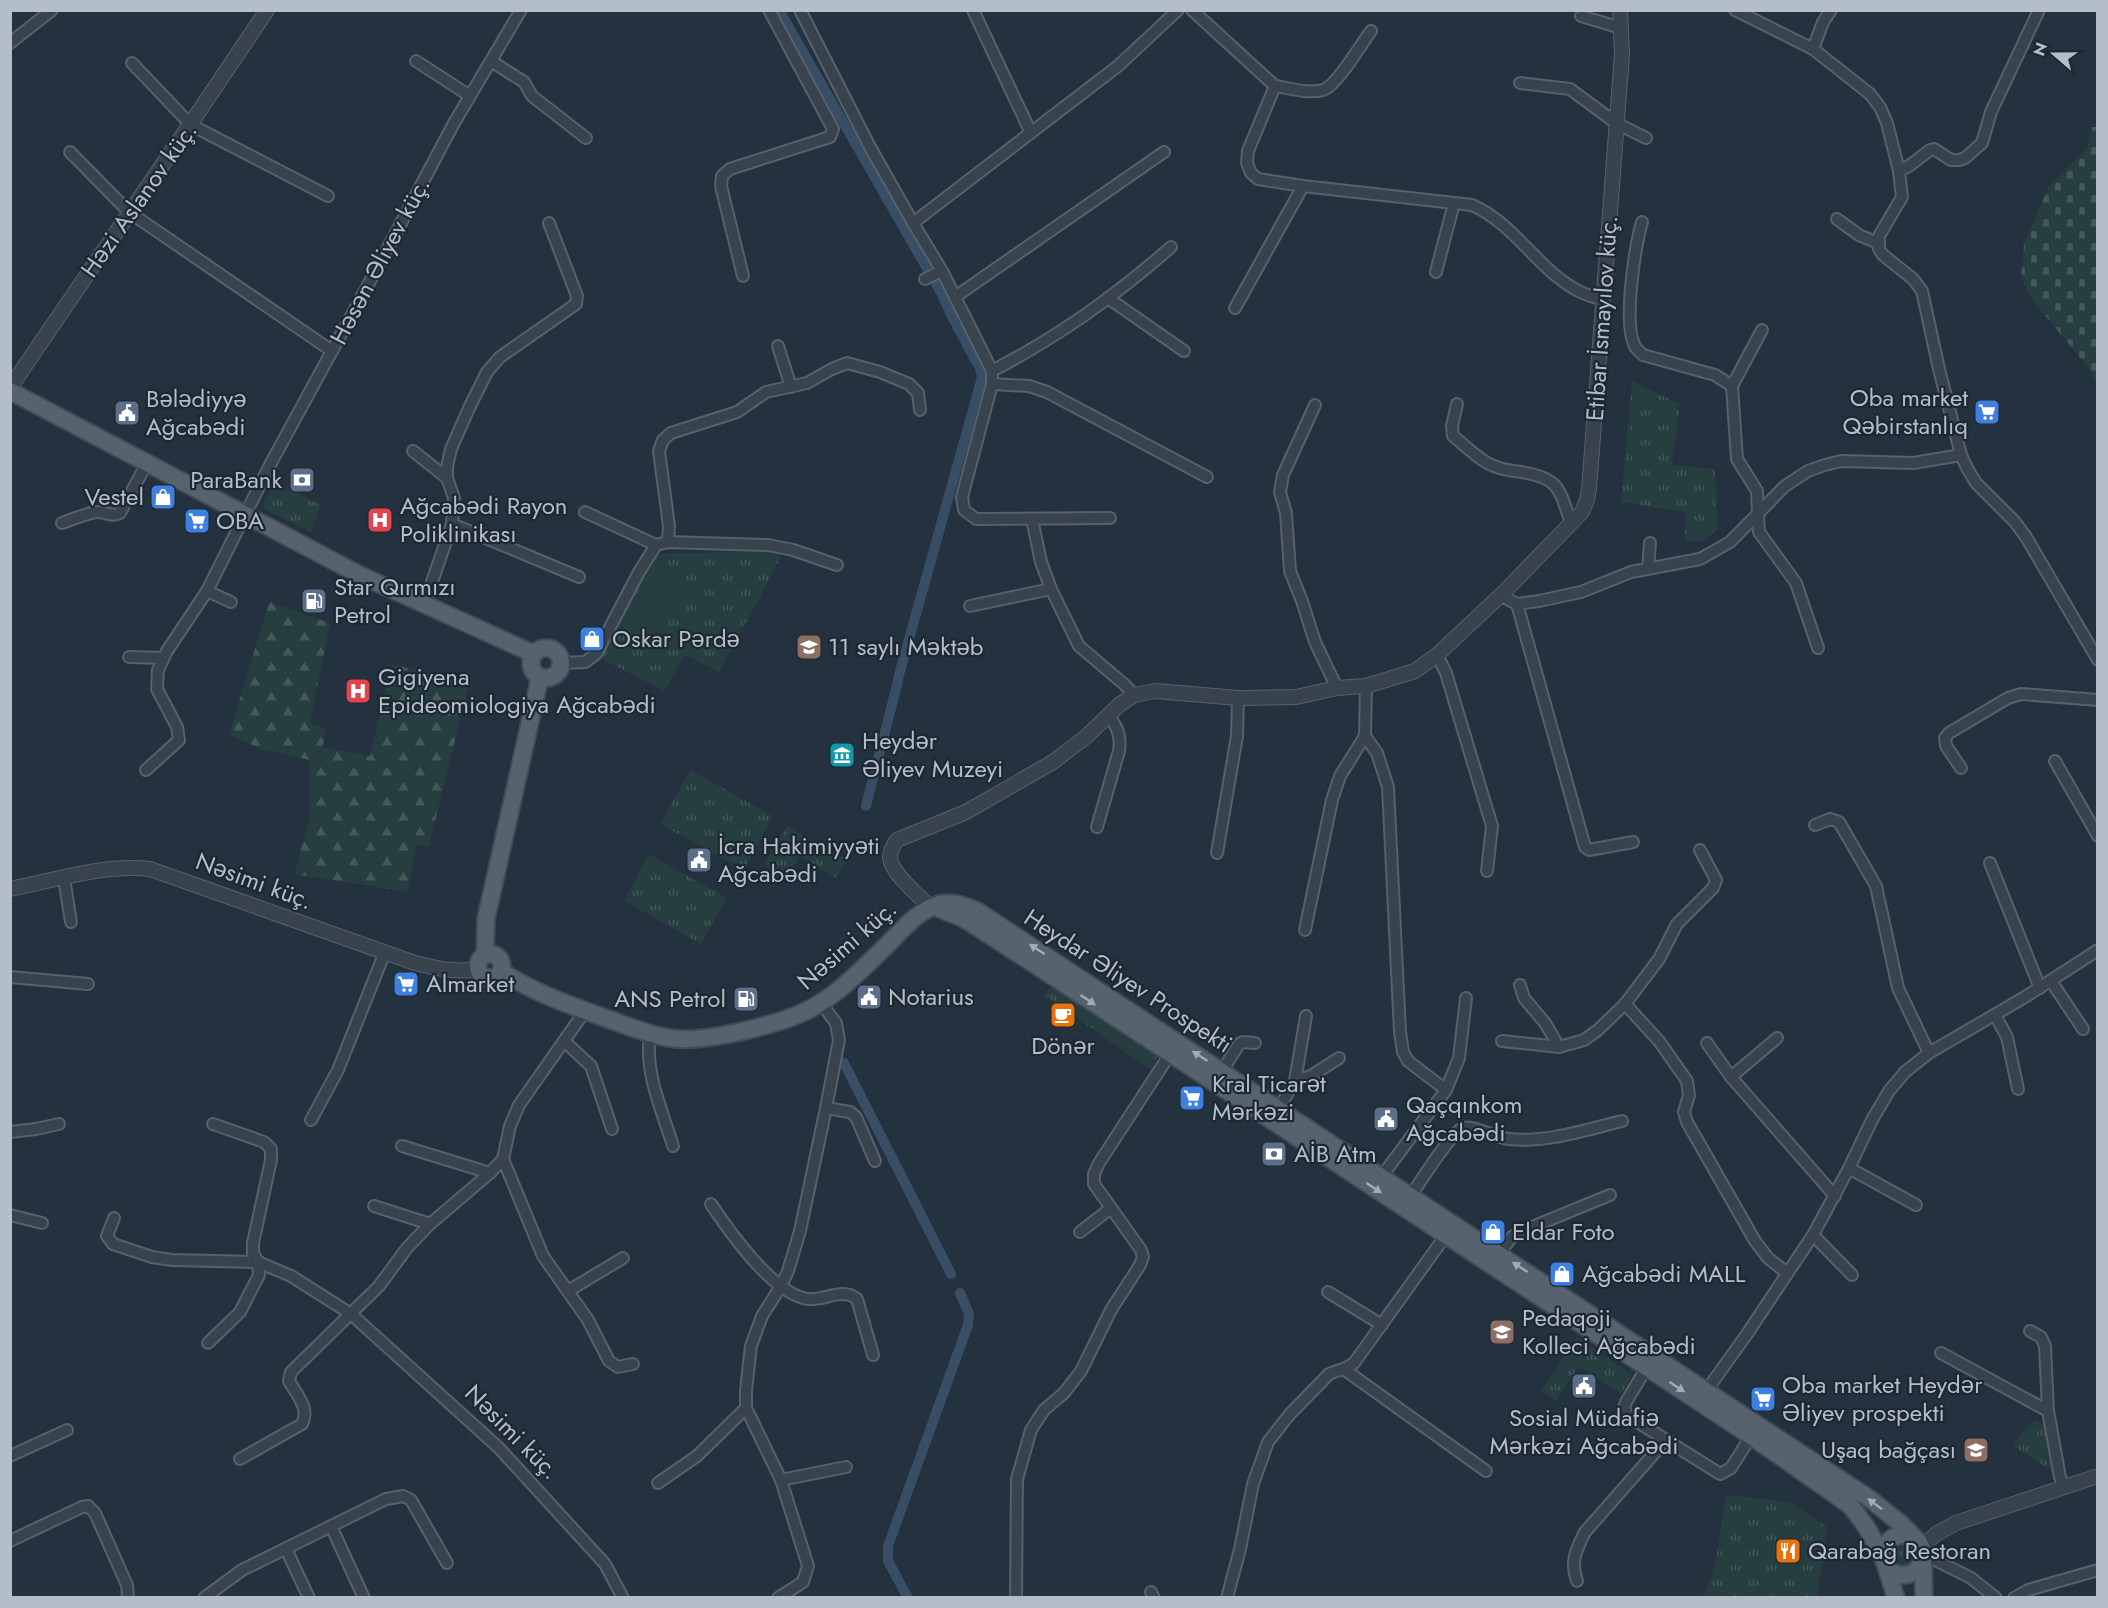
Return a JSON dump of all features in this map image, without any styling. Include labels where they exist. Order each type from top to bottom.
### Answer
[{"type":"main road","points":[[10,389],[360,575],[534,654]]},
{"type":"main road","points":[[548,648],[558,653],[561,663],[557,674],[546,678],[536,674],[531,665],[534,654],[548,648]]},
{"type":"main road","points":[[481,962],[486,919],[540,677]]},
{"type":"main road","name":"Heydar Əliyev Prospekti","points":[[930,908],[952,903],[979,912],[1499,1253],[1703,1396],[1870,1499],[1900,1523],[1921,1548]]},
{"type":"main road","points":[[930,908],[955,913],[963,918],[1647,1367],[1703,1396],[1751,1436],[1851,1506],[1867,1528],[1885,1562],[1896,1598]]},
{"type":"main road","name":"Nəsimi küç.","points":[[481,962],[485,978],[491,978],[501,972],[533,990],[585,1011],[651,1034],[680,1039],[729,1033],[804,1012],[821,1003],[918,915],[930,908]]},
{"type":"main road","points":[[1921,1548],[1920,1567],[1909,1575],[1896,1574],[1885,1562],[1885,1548],[1892,1539],[1903,1535],[1914,1538],[1921,1548],[1924,1598]]},
{"type":"street","points":[[10,44],[52,10]]},
{"type":"street","name":"Həzi Aslanov küç.","points":[[10,389],[267,10]]},
{"type":"street","name":"Həsən Əliyev küç.","points":[[163,658],[207,591],[271,463],[470,96],[522,10]]},
{"type":"street","points":[[743,276],[721,186],[722,176],[730,169],[830,137],[834,129],[769,10]]},
{"type":"street","points":[[800,10],[870,147],[942,271],[992,371],[992,384],[962,497],[964,510],[976,519],[1110,518]]},
{"type":"street","points":[[914,223],[1118,66],[1178,10]]},
{"type":"street","points":[[1192,10],[1275,86],[1324,90],[1333,82],[1371,31]]},
{"type":"street","name":"Etibar İsmayılov küç.","points":[[1134,695],[1156,691],[1238,699],[1296,697],[1337,688],[1366,686],[1415,670],[1437,655],[1503,593],[1582,512],[1587,500],[1622,54],[1620,10]]},
{"type":"street","points":[[1735,10],[1813,49],[1859,84],[1880,107],[1887,123],[1899,171],[1902,196],[1879,236],[1878,243],[1883,255],[1913,279],[1922,291],[1932,341],[1961,455],[1976,483],[2015,522],[2026,537],[2097,660]]},
{"type":"street","points":[[1813,49],[1823,22],[1831,10]]},
{"type":"street","points":[[1899,171],[1930,150],[1934,149],[1951,160],[1959,160],[1965,158],[1982,143],[1991,112],[2039,10]]},
{"type":"street","points":[[975,12],[1031,133]]},
{"type":"street","points":[[1581,16],[1621,28]]},
{"type":"street","points":[[416,61],[470,96]]},
{"type":"street","points":[[491,61],[524,82],[532,96],[586,138]]},
{"type":"street","points":[[132,63],[191,125],[328,196]]},
{"type":"street","points":[[1520,83],[1570,89],[1616,123],[1646,138]]},
{"type":"street","points":[[1275,86],[1248,151],[1247,163],[1251,173],[1258,179],[1472,205],[1488,212],[1501,222],[1555,275],[1574,289],[1603,300]]},
{"type":"street","points":[[70,152],[129,212],[332,351]]},
{"type":"street","points":[[955,297],[1164,152]]},
{"type":"street","points":[[1234,308],[1303,186]]},
{"type":"street","points":[[1436,273],[1454,203]]},
{"type":"street","points":[[1837,219],[1859,235],[1878,243]]},
{"type":"street","name":"Etibar İsmayılov küç.","points":[[1642,222],[1635,247],[1630,310],[1631,335],[1636,349],[1643,355],[1715,375],[1732,386]]},
{"type":"street","points":[[424,604],[452,524],[454,498],[447,478],[451,449],[487,372],[500,357],[518,343],[576,304],[577,296],[549,223]]},
{"type":"street","points":[[992,371],[1039,346],[1108,298],[1171,247]]},
{"type":"street","points":[[925,279],[942,271]]},
{"type":"street","points":[[1108,298],[1184,351]]},
{"type":"street","points":[[1762,330],[1732,386],[1737,459],[1757,491],[1759,532],[1796,583],[1818,648]]},
{"type":"street","points":[[778,346],[790,387]]},
{"type":"street","points":[[668,542],[669,526],[659,451],[663,440],[671,433],[737,412],[766,392],[807,383],[847,363],[880,372],[909,384],[918,393],[920,410]]},
{"type":"street","points":[[992,384],[1029,386],[1047,392],[1207,477]]},
{"type":"street","points":[[1457,404],[1452,426],[1453,436],[1491,465],[1503,470],[1541,475],[1550,479],[1558,489],[1570,524]]},
{"type":"street","points":[[1316,405],[1282,475],[1280,492],[1286,513],[1290,572],[1302,601],[1314,642],[1337,688]]},
{"type":"street","points":[[413,451],[447,478]]},
{"type":"street","points":[[1503,593],[1507,599],[1516,604],[1581,592],[1631,572],[1700,559],[1730,542],[1785,486],[1808,471],[1825,465],[1841,461],[1913,463],[1961,455]]},
{"type":"street","points":[[62,523],[94,512],[111,516],[120,513],[147,463]]},
{"type":"street","points":[[585,512],[656,545],[668,542],[768,545],[793,550],[837,566]]},
{"type":"street","points":[[930,908],[897,873],[892,864],[890,856],[897,840],[966,812],[1053,762],[1119,705],[1134,695],[1079,646],[1051,589],[1041,562],[1032,519]]},
{"type":"street","points":[[452,524],[579,577]]},
{"type":"street","points":[[1648,569],[1650,543]]},
{"type":"street","points":[[561,663],[585,662],[596,654],[639,572],[656,545]]},
{"type":"street","points":[[970,606],[1051,589]]},
{"type":"street","points":[[207,591],[231,602]]},
{"type":"street","points":[[1516,604],[1585,847],[1589,850],[1633,842]]},
{"type":"street","points":[[1437,655],[1446,673],[1492,826],[1487,871]]},
{"type":"street","points":[[129,657],[163,658],[158,670],[158,689],[177,727],[179,740],[146,770]]},
{"type":"street","points":[[1305,930],[1332,800],[1340,776],[1365,736],[1366,686]]},
{"type":"street","points":[[1961,768],[1946,746],[1945,738],[1949,733],[2008,698],[2021,694],[2097,700]]},
{"type":"street","points":[[1217,853],[1237,736],[1238,699]]},
{"type":"street","points":[[1097,827],[1119,750],[1120,737],[1117,726],[1109,716]]},
{"type":"street","points":[[1365,736],[1377,753],[1388,787],[1400,1032],[1403,1052],[1408,1061],[1446,1090]]},
{"type":"street","points":[[2055,761],[2097,836]]},
{"type":"street","points":[[1815,825],[1830,819],[1839,822],[1876,886],[1898,988],[1929,1053]]},
{"type":"street","points":[[1503,1041],[1559,1047],[1584,1040],[1624,1004],[1659,959],[1677,924],[1713,888],[1716,880],[1700,850]]},
{"type":"street","points":[[1990,863],[2040,988]]},
{"type":"street","name":"Nəsimi küç.","points":[[10,889],[127,866],[150,869],[415,963],[446,971],[463,972],[481,962]]},
{"type":"street","points":[[64,879],[71,922]]},
{"type":"street","points":[[1703,1396],[1812,1235],[1835,1196],[1889,1091],[1905,1072],[1929,1053],[2040,988],[2097,950]]},
{"type":"street","points":[[311,1120],[338,1070],[385,952]]},
{"type":"street","points":[[10,977],[88,984]]},
{"type":"street","points":[[2051,981],[2083,1029]]},
{"type":"street","points":[[1520,985],[1524,998],[1545,1023],[1559,1047]]},
{"type":"street","points":[[1382,1176],[1446,1090],[1459,1058],[1466,998]]},
{"type":"street","points":[[778,1598],[803,1582],[808,1566],[781,1480],[746,1408],[746,1390],[751,1346],[762,1316],[782,1286],[800,1231],[826,1108],[839,1040],[836,1023],[821,1003]]},
{"type":"street","points":[[1624,1004],[1659,1041],[1687,1081],[1689,1095],[1684,1112],[1687,1122],[1755,1241],[1768,1258],[1788,1273]]},
{"type":"street","points":[[240,1459],[302,1424],[306,1416],[305,1409],[289,1381],[291,1372],[379,1286],[407,1248],[430,1224],[490,1173],[502,1159],[510,1126],[519,1105],[585,1011]]},
{"type":"street","points":[[1995,1015],[2007,1037],[2018,1089]]},
{"type":"street","points":[[1279,1108],[1295,1081],[1306,1016]]},
{"type":"street","points":[[651,1034],[648,1056],[651,1072],[673,1146]]},
{"type":"street","points":[[1731,1077],[1777,1038]]},
{"type":"street","points":[[564,1041],[591,1066],[612,1129]]},
{"type":"street","points":[[1222,1071],[1239,1044],[1243,1041],[1255,1043]]},
{"type":"street","points":[[1707,1042],[1731,1077],[1835,1196]]},
{"type":"street","points":[[1016,1598],[1017,1479],[1031,1430],[1044,1410],[1064,1394],[1081,1371],[1111,1310],[1143,1257],[1141,1250],[1094,1184],[1094,1174],[1170,1054]]},
{"type":"street","points":[[1295,1081],[1311,1076],[1339,1058]]},
{"type":"street","points":[[826,1108],[850,1112],[856,1117],[875,1161]]},
{"type":"street","points":[[1411,1195],[1452,1138],[1460,1129],[1468,1126],[1505,1139],[1533,1141],[1622,1121]]},
{"type":"street","points":[[10,1132],[59,1124]]},
{"type":"street","points":[[208,1343],[240,1312],[259,1275],[258,1262],[253,1253],[253,1243],[271,1160],[271,1149],[264,1142],[213,1124]]},
{"type":"street","points":[[402,1146],[490,1173]]},
{"type":"street","points":[[502,1159],[543,1256],[588,1320],[609,1361],[618,1367],[633,1364]]},
{"type":"street","points":[[1849,1168],[1916,1205]]},
{"type":"street","points":[[1499,1253],[1512,1237],[1525,1230],[1610,1195]]},
{"type":"street","points":[[711,1204],[739,1245],[782,1286],[794,1294],[809,1299],[844,1293],[857,1299],[873,1354]]},
{"type":"street","points":[[374,1206],[430,1224]]},
{"type":"street","points":[[1080,1232],[1111,1208]]},
{"type":"street","points":[[10,1215],[42,1223]]},
{"type":"street","name":"Nəsimi küç.","points":[[114,1218],[107,1236],[113,1244],[152,1257],[172,1260],[258,1262],[291,1276],[351,1314],[499,1448],[605,1564],[623,1598]]},
{"type":"street","points":[[1345,1370],[1354,1363],[1446,1235]]},
{"type":"street","points":[[1812,1235],[1852,1275]]},
{"type":"street","points":[[568,1291],[623,1258]]},
{"type":"street","points":[[1328,1292],[1382,1325]]},
{"type":"street","points":[[2030,1331],[2041,1337],[2045,1346],[2048,1411],[2058,1471],[2064,1487]]},
{"type":"street","points":[[1941,1353],[2048,1411]]},
{"type":"street","points":[[1647,1367],[1623,1408],[1628,1416],[1720,1474],[1731,1468],[1751,1436]]},
{"type":"street","points":[[1227,1598],[1253,1484],[1268,1442],[1290,1414],[1329,1374],[1337,1370],[1345,1370],[1486,1471]]},
{"type":"street","points":[[658,1483],[697,1456],[746,1408]]},
{"type":"street","points":[[10,1456],[67,1431]]},
{"type":"street","points":[[1577,1581],[1573,1568],[1576,1551],[1585,1533],[1666,1440]]},
{"type":"street","points":[[781,1480],[846,1467]]},
{"type":"street","points":[[1996,1598],[1971,1578],[1921,1548],[1936,1534],[1956,1524],[2097,1476]]},
{"type":"street","points":[[204,1598],[242,1570],[386,1499],[403,1496],[411,1500],[447,1563]]},
{"type":"street","points":[[10,1541],[88,1506],[95,1513],[127,1585],[128,1598]]},
{"type":"street","points":[[332,1526],[364,1598]]},
{"type":"street","points":[[286,1549],[309,1598]]},
{"type":"street","points":[[2014,1598],[2028,1590],[2097,1570]]},
{"type":"green space","points":[[2092,127],[2097,127],[2097,386],[2090,370],[2031,298],[2021,277],[2024,243],[2049,186],[2088,147]]},
{"type":"green space","points":[[1632,381],[1680,404],[1672,465],[1715,469],[1718,529],[1702,541],[1685,541],[1685,512],[1621,502]]},
{"type":"green space","points":[[274,482],[321,505],[311,532],[261,507]]},
{"type":"green space","points":[[761,551],[782,556],[719,672],[685,655],[664,691],[600,658],[653,557],[661,554]]},
{"type":"green space","points":[[653,564],[685,581],[654,639],[622,622]]},
{"type":"green space","points":[[269,602],[330,623],[310,723],[326,728],[323,747],[370,756],[392,664],[469,684],[429,846],[416,846],[408,892],[294,874],[309,821],[309,760],[261,749],[229,735]]},
{"type":"green space","points":[[690,770],[773,816],[744,870],[660,824]]},
{"type":"green space","points":[[787,826],[847,860],[836,878],[800,856],[786,878],[764,864]]},
{"type":"green space","points":[[649,854],[727,898],[701,944],[624,901]]},
{"type":"green space","points":[[1051,986],[1157,1057],[1151,1070],[1044,995]]},
{"type":"green space","points":[[1577,1337],[1633,1375],[1621,1394],[1579,1366],[1556,1401],[1541,1391]]},
{"type":"green space","points":[[2036,1420],[2046,1427],[2052,1471],[2013,1446],[2021,1433]]},
{"type":"green space","points":[[1726,1495],[1790,1502],[1827,1527],[1817,1597],[1702,1597],[1714,1572]]},
{"type":"green space","points":[[1904,1542],[1912,1546],[1916,1554],[1912,1562],[1904,1566],[1896,1562],[1892,1554],[1896,1546]]},
{"type":"waterway","points":[[779,10],[929,272]]},
{"type":"waterway","points":[[934,280],[940,291]]},
{"type":"waterway","points":[[943,297],[954,321]]},
{"type":"waterway","points":[[957,327],[965,340]]},
{"type":"waterway","points":[[898,679],[982,377],[980,368],[967,345]]},
{"type":"waterway","points":[[866,806],[898,681]]},
{"type":"waterway","points":[[844,1063],[951,1274]]},
{"type":"waterway","points":[[908,1598],[888,1561],[888,1546],[968,1325],[969,1314],[960,1293]]},
{"type":"place","name":"Oba market Qəbirstanlıq","points":[[1987,412]]},
{"type":"place","name":"Bələdiyyə Ağcabədi","points":[[127,413]]},
{"type":"place","name":"ParaBank","points":[[302,480]]},
{"type":"place","name":"Vestel","points":[[163,497]]},
{"type":"place","name":"Ağcabədi Rayon Poliklinikası","points":[[380,520]]},
{"type":"place","name":"OBA","points":[[197,521]]},
{"type":"place","name":"Star Qırmızı Petrol","points":[[314,601]]},
{"type":"place","name":"Oskar Pərdə","points":[[592,639]]},
{"type":"place","name":"11 saylı Məktəb","points":[[809,647]]},
{"type":"place","name":"Gigiyena Epideomiologiya Ağcabədi","points":[[358,691]]},
{"type":"place","name":"Heydər Əliyev Muzeyi","points":[[842,755]]},
{"type":"place","name":"İcra Hakimiyyəti Ağcabədi","points":[[699,860]]},
{"type":"place","name":"Almarket","points":[[406,984]]},
{"type":"place","name":"Notarius","points":[[869,997]]},
{"type":"place","name":"ANS Petrol","points":[[746,999]]},
{"type":"place","name":"Dönər","points":[[1063,1015]]},
{"type":"place","name":"Kral Ticarət Mərkəzi","points":[[1192,1098]]},
{"type":"place","name":"Qaçqınkom Ağcabədi","points":[[1386,1119]]},
{"type":"place","name":"AİB Atm","points":[[1274,1154]]},
{"type":"place","name":"Eldar Foto","points":[[1493,1232]]},
{"type":"place","name":"Ağcabədi MALL","points":[[1562,1274]]},
{"type":"place","name":"Pedaqoji Kolleci Ağcabədi","points":[[1502,1332]]},
{"type":"place","name":"Sosial Müdafiə Mərkəzi Ağcabədi","points":[[1584,1386]]},
{"type":"place","name":"Oba market Heydər Əliyev prospekti","points":[[1763,1399]]},
{"type":"place","name":"Uşaq bağçası","points":[[1976,1450]]},
{"type":"place","name":"Qarabağ Restoran","points":[[1788,1551]]}]
